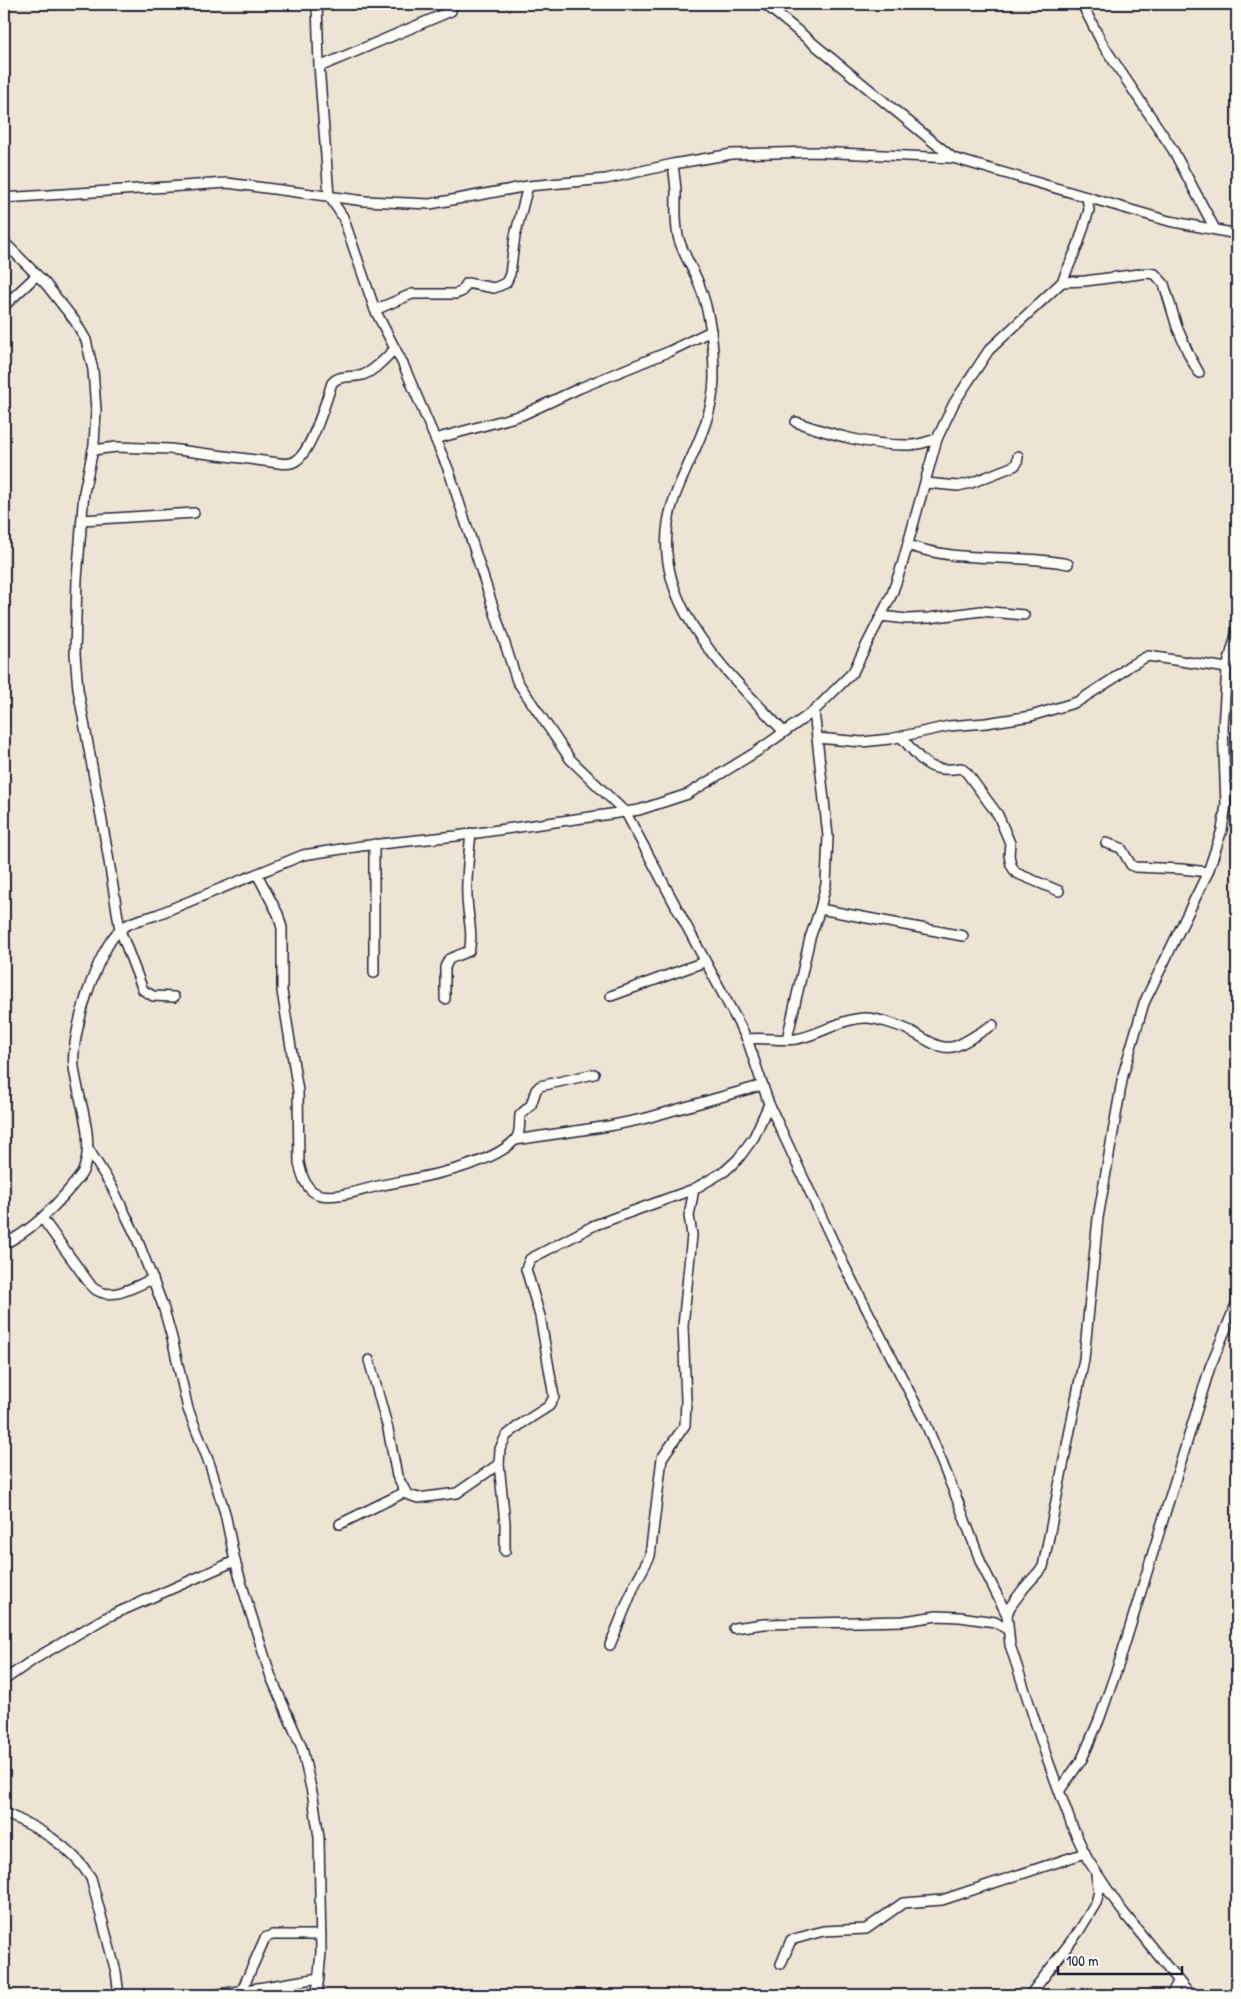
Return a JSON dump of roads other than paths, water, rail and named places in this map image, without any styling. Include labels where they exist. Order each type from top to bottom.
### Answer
[{"type":"street","points":[[317,4],[319,68],[329,196],[344,216],[375,310],[403,364],[449,471],[517,681],[570,758],[626,813],[746,1039],[769,1104],[844,1265],[926,1424],[981,1563],[1007,1615],[1010,1646],[1072,1826],[1093,1867],[1120,1908],[1190,1995]]},
{"type":"street","points":[[765,4],[953,158]]},
{"type":"street","points":[[1082,4],[1103,44],[1173,150],[1215,229]]},
{"type":"street","points":[[319,68],[451,11]]},
{"type":"street","points":[[4,198],[227,183],[365,201],[430,204],[528,186],[606,179],[673,164],[732,154],[814,152],[953,158],[1169,221],[1237,234]]},
{"type":"street","points":[[673,164],[676,193],[675,218],[678,237],[700,285],[711,331],[714,378],[708,416],[696,450],[683,475],[668,515],[668,551],[671,580],[685,613],[720,664],[784,732]]},
{"type":"street","points":[[375,310],[412,294],[455,294],[461,292],[467,283],[494,288],[506,283],[510,274],[515,236],[528,186]]},
{"type":"street","points":[[4,1244],[18,1237],[42,1218],[63,1197],[83,1172],[89,1150],[89,1141],[74,1065],[77,1032],[97,966],[120,930],[133,922],[156,915],[302,855],[639,810],[688,794],[748,757],[814,711],[853,672],[892,594],[926,484],[937,439],[954,403],[989,350],[1062,282],[1078,245],[1089,210],[1087,197]]},
{"type":"street","points":[[4,242],[45,283],[75,321],[86,340],[92,370],[96,410],[93,450],[84,492],[75,609],[75,654],[78,689],[120,930],[143,990],[153,996],[174,997]]},
{"type":"street","points":[[1062,282],[1147,273],[1155,274],[1164,284],[1176,327],[1199,373]]},
{"type":"street","points":[[4,306],[36,276]]},
{"type":"street","points":[[436,440],[522,415],[668,352],[711,331]]},
{"type":"street","points":[[93,450],[116,447],[170,449],[279,464],[296,462],[302,456],[312,436],[332,382],[339,377],[362,375],[369,372],[378,366],[394,349]]},
{"type":"street","points":[[796,422],[823,432],[872,442],[912,445],[937,439]]},
{"type":"street","points":[[926,484],[958,486],[971,483],[1014,466],[1018,456]]},
{"type":"street","points":[[82,520],[194,513]]},
{"type":"street","points":[[908,545],[944,555],[1043,559],[1068,564]]},
{"type":"street","points":[[880,616],[928,618],[981,611],[1024,615]]},
{"type":"street","points":[[1007,1615],[1024,1588],[1043,1567],[1084,1359],[1098,1218],[1124,1075],[1144,1003],[1208,872],[1222,830],[1226,806],[1223,727],[1227,668],[1237,632]]},
{"type":"street","points":[[818,738],[862,742],[901,737],[949,726],[986,723],[1031,716],[1076,702],[1129,666],[1148,656],[1227,668]]},
{"type":"street","points":[[787,1039],[810,938],[826,884],[828,836],[814,711]]},
{"type":"street","points":[[901,737],[927,766],[946,770],[961,768],[967,773],[998,815],[1010,843],[1010,860],[1016,874],[1059,891]]},
{"type":"street","points":[[445,999],[444,967],[449,960],[469,951],[472,940],[468,924],[467,897],[471,833]]},
{"type":"street","points":[[1106,843],[1122,848],[1131,864],[1135,867],[1208,872]]},
{"type":"street","points":[[374,844],[374,973]]},
{"type":"street","points":[[257,874],[278,914],[282,928],[282,991],[298,1091],[299,1163],[301,1172],[310,1189],[321,1195],[339,1194],[434,1174],[466,1166],[488,1157],[515,1140],[643,1119],[763,1085]]},
{"type":"street","points":[[820,909],[963,936]]},
{"type":"street","points":[[611,996],[704,962]]},
{"type":"street","points":[[746,1039],[761,1037],[787,1039],[815,1034],[845,1021],[867,1018],[910,1030],[930,1043],[947,1047],[955,1046],[993,1025]]},
{"type":"street","points":[[515,1140],[518,1134],[520,1115],[531,1105],[536,1090],[540,1086],[594,1074]]},
{"type":"street","points":[[505,1551],[505,1523],[499,1464],[500,1449],[506,1436],[549,1406],[554,1397],[540,1316],[526,1269],[530,1259],[595,1225],[694,1189],[725,1171],[738,1159],[754,1137],[769,1104]]},
{"type":"street","points":[[89,1150],[112,1187],[153,1279],[172,1338],[188,1409],[210,1465],[225,1513],[235,1561],[271,1678],[302,1748],[313,1797],[319,1837],[321,1935],[317,1995]]},
{"type":"street","points":[[610,1645],[631,1591],[650,1556],[662,1458],[685,1425],[686,1400],[683,1326],[692,1235],[689,1216],[694,1189]]},
{"type":"street","points":[[42,1218],[92,1287],[100,1294],[112,1295],[153,1279]]},
{"type":"street","points":[[1060,1790],[1082,1758],[1099,1720],[1119,1663],[1210,1367],[1237,1302]]},
{"type":"street","points":[[369,1360],[388,1429],[397,1476],[407,1494]]},
{"type":"street","points":[[340,1524],[404,1493],[418,1498],[457,1493],[499,1464]]},
{"type":"street","points":[[4,1680],[36,1658],[105,1618],[235,1561]]},
{"type":"street","points":[[734,1628],[764,1624],[904,1621],[936,1616],[995,1622],[1008,1630]]},
{"type":"street","points":[[4,1813],[37,1828],[68,1850],[84,1866],[91,1878],[101,1908],[116,1972],[119,1995]]},
{"type":"street","points":[[781,1964],[792,1940],[822,1931],[866,1929],[903,1903],[942,1900],[1085,1853]]},
{"type":"street","points":[[1030,1995],[1079,1931],[1096,1903],[1099,1891],[1098,1879],[1093,1867]]},
{"type":"street","points":[[242,1990],[265,1938],[272,1935],[321,1935]]},
{"type":"street","points":[[214,1995],[319,1978]]},
{"type":"street","points":[[1172,1995],[1178,1982]]}]
